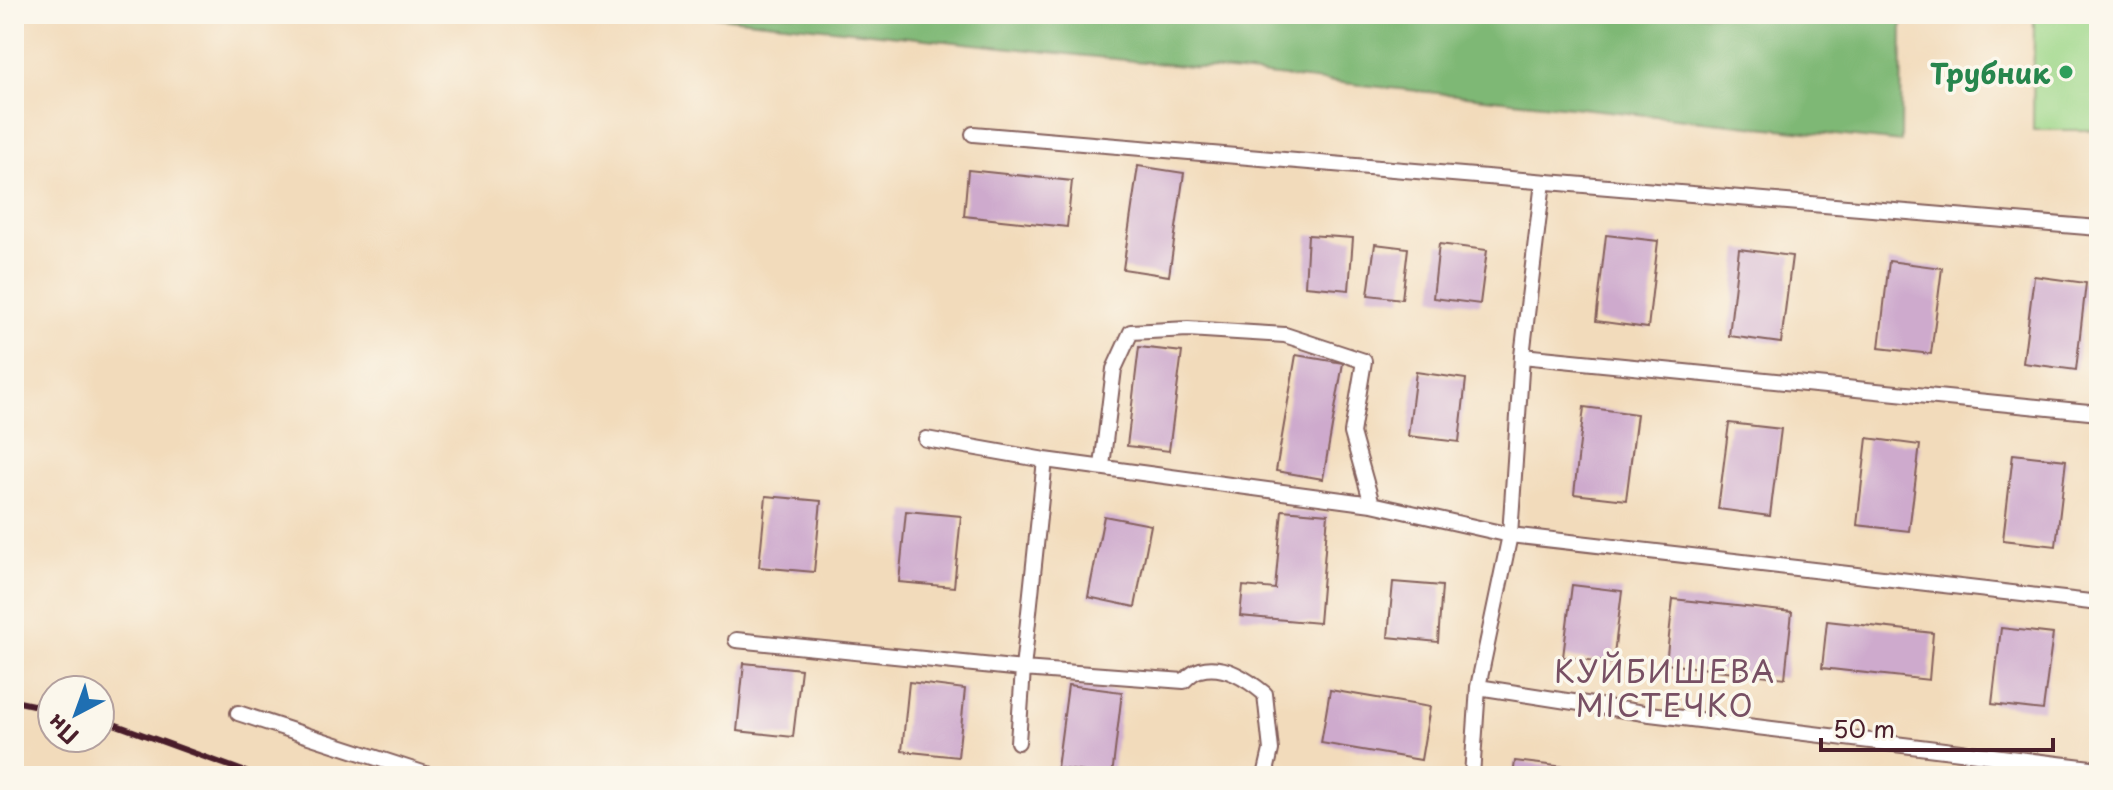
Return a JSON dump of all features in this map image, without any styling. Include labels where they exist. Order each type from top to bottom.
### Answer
[{"type":"lane","points":[[973,134],[2099,228]]},
{"type":"lane","points":[[1472,776],[1478,687],[1510,535],[1522,356],[1543,182]]},
{"type":"lane","points":[[1102,466],[1114,369],[1131,332],[1188,329],[1285,335],[1364,361],[1352,433],[1372,504]]},
{"type":"lane","points":[[1522,356],[2099,413]]},
{"type":"lane","points":[[926,439],[1045,460],[1372,504],[1510,535],[2099,603]]},
{"type":"lane","points":[[1018,742],[1045,460]]},
{"type":"lane","points":[[736,640],[1023,669],[1184,681],[1200,670],[1228,671],[1245,678],[1265,694],[1271,750],[1265,776]]},
{"type":"lane","points":[[1478,687],[1650,714],[2099,769]]},
{"type":"lane","points":[[238,713],[432,776]]},
{"type":"green space","points":[[690,14],[1902,14],[1901,142]]},
{"type":"green space","name":"Трубник","points":[[2034,14],[2099,14],[2099,130],[2033,130]]},
{"type":"building","points":[[1138,166],[1184,173],[1169,276],[1123,269]]},
{"type":"building","points":[[968,170],[1072,181],[1067,227],[964,216]]},
{"type":"building","points":[[1308,235],[1353,238],[1349,290],[1305,286]]},
{"type":"building","points":[[1606,235],[1658,241],[1648,328],[1596,321]]},
{"type":"building","points":[[1375,244],[1408,248],[1402,299],[1368,295]]},
{"type":"building","points":[[1439,244],[1487,250],[1480,304],[1433,298]]},
{"type":"building","points":[[1739,249],[1792,256],[1781,343],[1729,336]]},
{"type":"building","points":[[1889,261],[1942,268],[1931,354],[1879,348]]},
{"type":"building","points":[[2034,276],[2086,283],[2076,370],[2023,363]]},
{"type":"building","points":[[1139,347],[1182,352],[1169,451],[1127,446]]},
{"type":"building","points":[[1296,355],[1343,363],[1323,479],[1276,471]]},
{"type":"building","points":[[1416,372],[1466,379],[1459,442],[1408,436]]},
{"type":"building","points":[[1584,407],[1637,414],[1626,500],[1574,494]]},
{"type":"building","points":[[1729,423],[1781,429],[1770,516],[1718,509]]},
{"type":"building","points":[[1867,438],[1920,445],[1909,531],[1857,525]]},
{"type":"building","points":[[2013,454],[2066,460],[2056,546],[2003,540]]},
{"type":"building","points":[[766,496],[821,501],[814,572],[759,567]]},
{"type":"building","points":[[1282,510],[1328,514],[1319,623],[1240,616],[1243,586],[1275,589]]},
{"type":"building","points":[[906,511],[961,516],[954,587],[899,582]]},
{"type":"building","points":[[1104,516],[1151,525],[1135,607],[1088,597]]},
{"type":"building","points":[[1393,582],[1442,586],[1438,642],[1388,637]]},
{"type":"building","points":[[1572,585],[1622,591],[1613,663],[1563,657]]},
{"type":"building","points":[[1673,599],[1792,612],[1785,678],[1666,664]]},
{"type":"building","points":[[1827,621],[1933,633],[1929,680],[1822,668]]},
{"type":"building","points":[[2001,628],[2053,634],[2043,710],[1992,704]]},
{"type":"building","points":[[744,663],[801,669],[793,737],[737,731]]},
{"type":"building","points":[[909,682],[965,689],[958,757],[902,751]]},
{"type":"building","points":[[1068,685],[1122,692],[1112,776],[1057,768]]},
{"type":"building","points":[[1330,690],[1430,707],[1421,760],[1321,743]]},
{"type":"building","points":[[1515,761],[1623,774],[1623,776],[1513,776]]},
{"type":"railway","points":[[14,701],[36,706]]},
{"type":"railway","points":[[116,725],[257,776]]},
{"type":"place","name":"Трубник","points":[[2066,72]]},
{"type":"district","name":"КУЙБИШЕВА МІСТЕЧКО","points":[[1665,687]]}]
